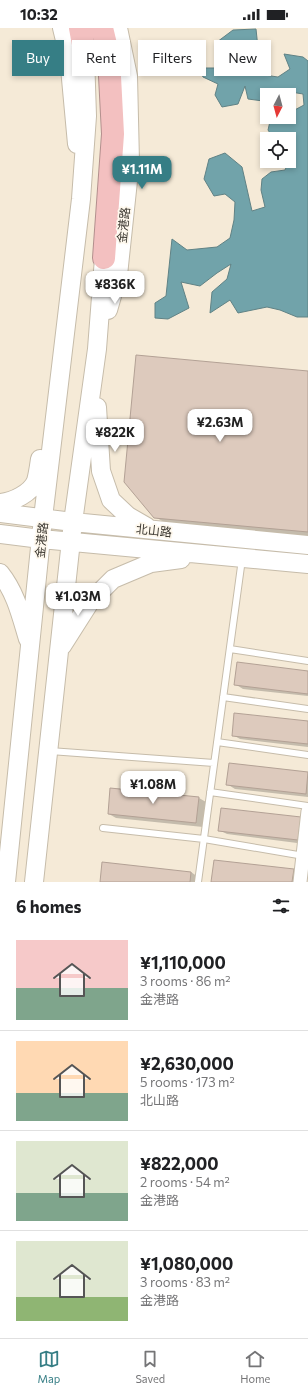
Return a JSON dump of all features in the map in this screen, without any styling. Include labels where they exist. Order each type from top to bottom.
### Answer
[{"type":"highway","points":[[80,28],[82,40]]},
{"type":"highway","points":[[102,28],[109,57],[113,134],[104,258]]},
{"type":"main road","name":"金港路","points":[[62,28],[69,56],[82,199]]},
{"type":"main road","name":"金港路","points":[[97,349],[118,274],[130,162],[128,76],[118,28]]},
{"type":"main road","name":"金港路","points":[[6,882],[31,648],[43,518],[82,199],[87,116],[86,76]]},
{"type":"main road","name":"金港路","points":[[34,882],[73,522],[97,349],[104,258]]},
{"type":"main road","points":[[94,369],[101,471],[111,500],[128,516],[153,530]]},
{"type":"main road","points":[[0,503],[6,503],[25,494],[35,482],[60,373]]},
{"type":"main road","name":"北山路","points":[[0,513],[73,522],[308,545]]},
{"type":"main road","name":"北山路","points":[[0,534],[308,564]]},
{"type":"main road","points":[[59,650],[90,602],[114,579],[151,563],[216,555]]},
{"type":"main road","points":[[0,573],[7,581],[17,601],[31,648]]},
{"type":"street","points":[[300,882],[306,856],[308,811]]},
{"type":"lane","points":[[198,882],[242,557]]},
{"type":"lane","points":[[230,649],[308,661]]},
{"type":"lane","points":[[223,697],[308,709]]},
{"type":"lane","points":[[217,742],[308,755]]},
{"type":"lane","points":[[48,751],[214,762]]},
{"type":"lane","points":[[210,792],[308,806]]},
{"type":"lane","points":[[103,828],[204,839],[306,856]]},
{"type":"water","points":[[256,29],[257,40],[220,40],[233,30]]},
{"type":"water","points":[[284,54],[303,57],[308,61],[308,317],[297,317],[280,310],[267,307],[238,313],[230,300],[210,313],[212,292],[227,279],[231,264],[200,286],[181,282],[189,308],[168,319],[155,318],[155,303],[166,296],[172,239],[187,250],[217,247],[230,238],[234,220],[235,202],[225,194],[214,196],[204,179],[209,159],[225,153],[242,167],[252,211],[265,207],[261,190],[262,179],[271,172],[285,170],[286,168],[296,168],[296,132],[269,132],[268,130],[269,124],[296,124],[296,109],[304,105],[303,94],[296,93],[296,88],[260,88],[260,101],[248,99],[245,86],[238,104],[222,107],[215,95],[218,84],[203,76],[206,76],[206,68],[214,68],[214,76],[278,77],[290,69]]},
{"type":"building","points":[[136,355],[308,371],[308,532],[154,518],[124,482]]},
{"type":"building","points":[[237,662],[308,671],[308,694],[234,685]]},
{"type":"building","points":[[234,713],[308,721],[308,744],[232,736]]},
{"type":"building","points":[[229,763],[308,772],[306,794],[226,785]]},
{"type":"building","points":[[110,788],[199,797],[196,823],[108,814]]},
{"type":"building","points":[[221,808],[301,817],[298,840],[218,831]]},
{"type":"building","points":[[214,860],[294,869],[292,882],[211,882]]},
{"type":"building","points":[[102,862],[191,872],[190,882],[100,882]]}]
